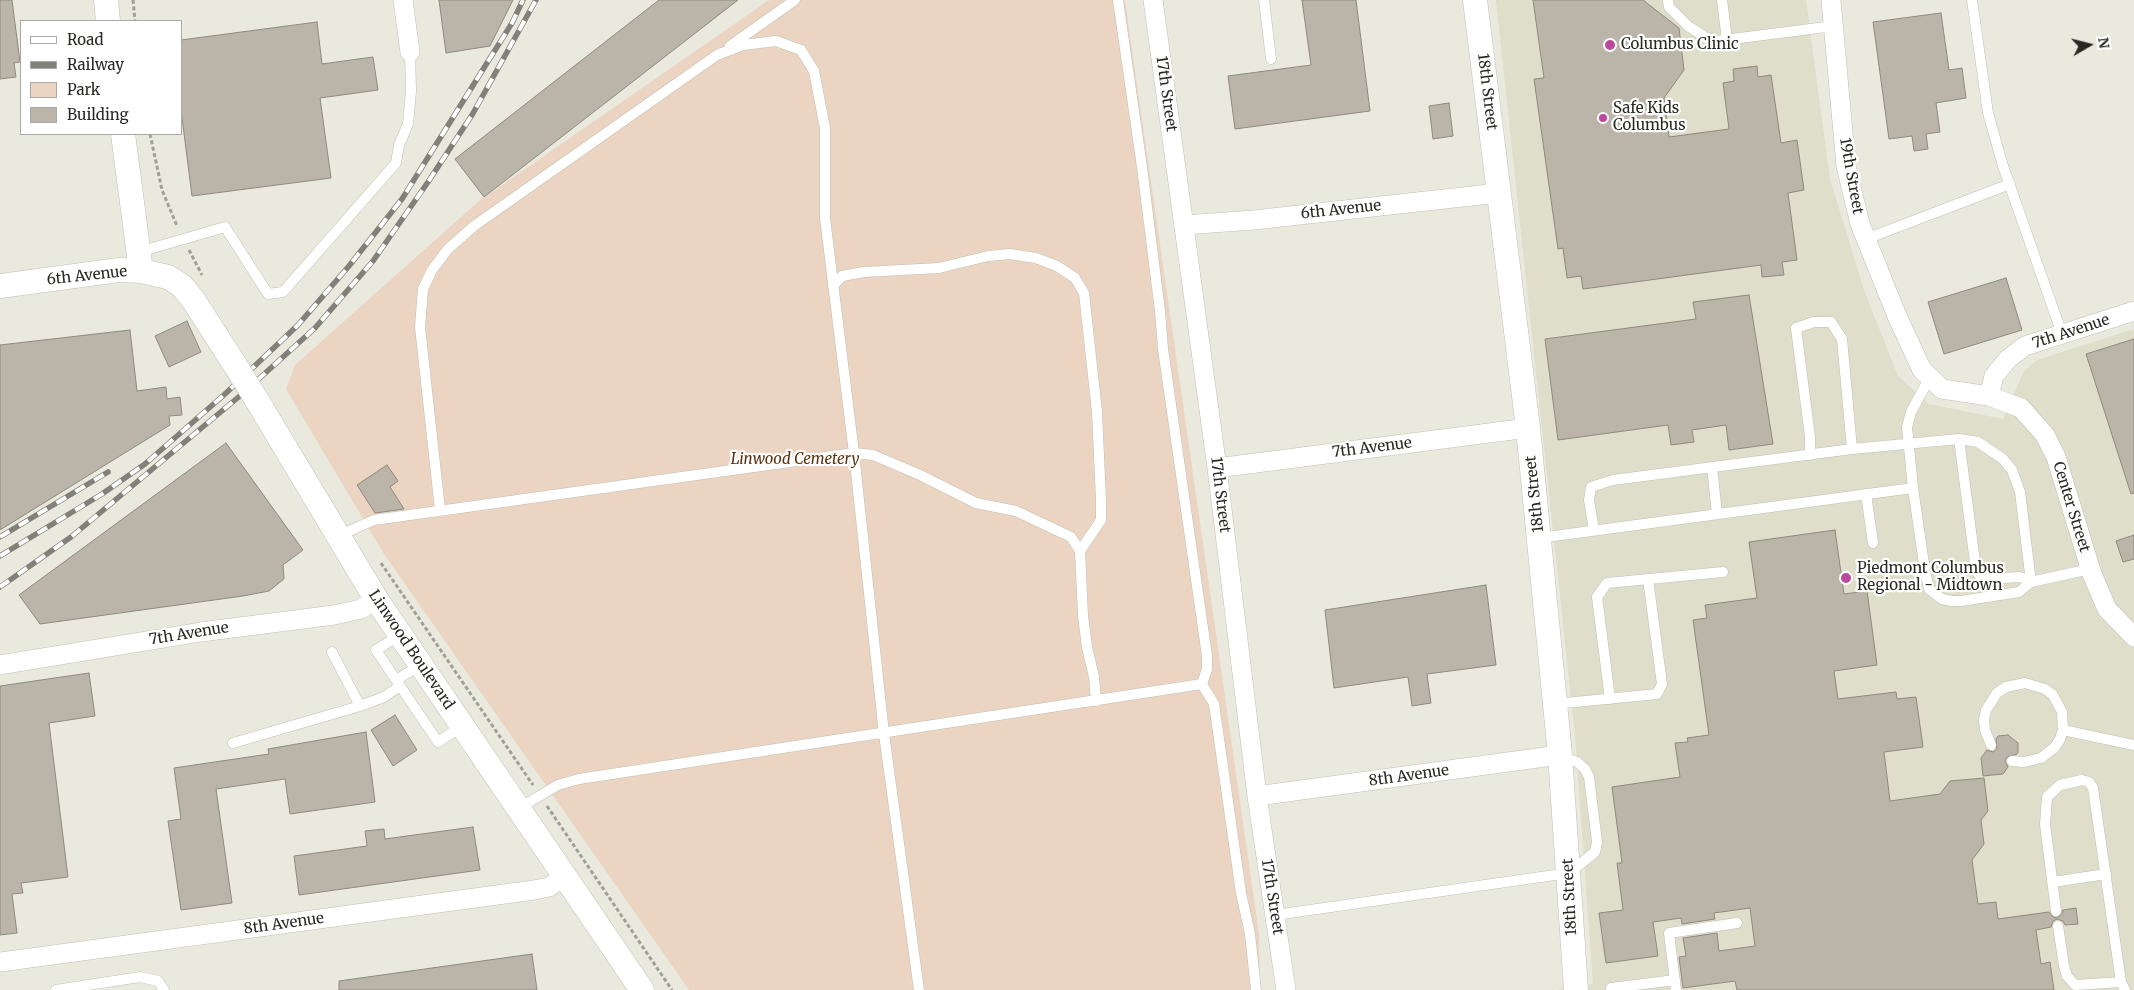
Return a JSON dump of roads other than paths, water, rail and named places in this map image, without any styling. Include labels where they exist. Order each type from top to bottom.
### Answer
[{"type":"street","points":[[106,0],[108,20]]},
{"type":"street","points":[[403,0],[410,52]]},
{"type":"street","name":"17th Street","points":[[1153,0],[1217,468],[1257,796],[1286,990]]},
{"type":"street","name":"18th Street","points":[[1475,0],[1528,428],[1556,704],[1576,990]]},
{"type":"street","name":"19th Street","points":[[1831,0],[1846,166],[1860,224],[1909,343],[1922,370],[1930,377]]},
{"type":"street","points":[[123,135],[140,262]]},
{"type":"street","name":"6th Avenue","points":[[1184,225],[1499,193]]},
{"type":"street","name":"6th Avenue","points":[[0,286],[119,270],[140,262],[182,286],[194,300]]},
{"type":"street","name":"Linwood Boulevard","points":[[194,300],[255,397],[376,599],[642,990]]},
{"type":"street","name":"7th Avenue","points":[[1989,396],[1994,376],[2008,359],[2025,346],[2134,311]]},
{"type":"street","points":[[1930,377],[1942,389],[1989,396]]},
{"type":"street","name":"Center Street","points":[[1989,396],[2021,408],[2044,435],[2056,457],[2090,570],[2107,609],[2134,637]]},
{"type":"street","name":"7th Avenue","points":[[1217,468],[1528,428]]},
{"type":"street","name":"7th Avenue","points":[[0,665],[201,632],[334,615],[361,609],[376,599]]},
{"type":"street","name":"8th Avenue","points":[[1257,796],[1560,755]]},
{"type":"street","name":"8th Avenue","points":[[0,962],[534,890],[549,887],[565,876]]},
{"type":"lane","points":[[440,510],[420,327],[423,289],[432,270],[448,249],[474,226],[795,0]]},
{"type":"lane","points":[[1118,0],[1144,176],[1163,349],[1207,656],[1207,669],[1202,684],[1214,704],[1241,893],[1250,934],[1256,990]]},
{"type":"lane","points":[[1264,0],[1271,59]]},
{"type":"lane","points":[[1668,0],[1669,6],[1688,26],[1716,42],[1834,26]]},
{"type":"lane","points":[[1722,0],[1727,40]]},
{"type":"lane","points":[[1972,0],[1988,113],[2010,184],[2062,334]]},
{"type":"lane","points":[[717,55],[743,45],[776,41],[801,50],[814,71],[825,128],[825,218],[854,453],[884,734],[919,990]]},
{"type":"lane","points":[[140,262],[226,227],[268,294],[283,292],[396,162],[408,124],[411,91],[410,52]]},
{"type":"lane","points":[[1866,239],[2010,184]]},
{"type":"lane","points":[[833,286],[842,276],[864,272],[939,268],[988,256],[1010,254],[1036,258],[1057,266],[1075,278],[1084,293],[1097,412],[1101,500],[1101,520],[1080,551]]},
{"type":"lane","points":[[1810,455],[1810,436],[1796,328],[1814,322],[1831,322],[1842,340],[1852,449]]},
{"type":"lane","points":[[1930,377],[1911,412],[1907,427],[1907,443],[1913,488],[1925,571],[1930,589],[1942,599],[1952,601],[2019,592],[2031,582],[2090,570]]},
{"type":"lane","points":[[1959,438],[1976,570],[1980,576],[1986,579],[2020,576],[2031,582]]},
{"type":"lane","points":[[1594,530],[1589,500],[1591,487],[1613,480],[1852,449],[1959,438],[1978,442],[2003,459],[2012,470],[2020,492],[2031,582]]},
{"type":"lane","points":[[338,536],[374,520],[440,510],[854,453],[873,456],[920,475],[976,503],[1016,512],[1071,538],[1080,551],[1083,616],[1094,677],[1096,701]]},
{"type":"lane","points":[[1712,467],[1717,514]]},
{"type":"lane","points":[[1539,538],[1913,488]]},
{"type":"lane","points":[[1866,494],[1872,543]]},
{"type":"lane","points":[[1610,699],[1597,597],[1607,583],[1723,572]]},
{"type":"lane","points":[[1556,704],[1657,694],[1662,684],[1648,579]]},
{"type":"lane","points":[[400,635],[376,650],[438,742],[462,726]]},
{"type":"lane","points":[[332,652],[360,706]]},
{"type":"lane","points":[[233,743],[360,706],[384,697],[421,665]]},
{"type":"lane","points":[[519,808],[558,785],[579,779],[1202,684]]},
{"type":"lane","points":[[1991,745],[1985,730],[1986,710],[1997,693],[2015,684],[2036,684],[2053,695],[2062,712],[2063,730],[2055,747],[2041,758],[2024,762],[2012,761]]},
{"type":"lane","points":[[2063,730],[2134,745]]},
{"type":"lane","points":[[2056,910],[2045,824],[2047,797],[2060,785],[2082,780],[2089,782],[2094,788],[2123,986],[2075,985],[2067,976],[2064,966],[2058,926]]},
{"type":"lane","points":[[1275,915],[1569,873]]},
{"type":"lane","points":[[2053,882],[2106,874]]},
{"type":"lane","points":[[1611,988],[1675,985],[1669,933],[1737,923]]},
{"type":"lane","points":[[56,990],[140,977],[158,982],[164,990]]},
{"type":"railway","points":[[0,556],[102,494],[145,464],[225,394],[298,325],[349,266],[402,199],[512,23],[523,0]]},
{"type":"railway","points":[[0,587],[71,537],[241,395],[315,328],[373,261],[428,182],[472,115],[536,0]]},
{"type":"railway","points":[[0,537],[108,472]]},
{"type":"place","name":"Columbus Clinic","points":[[1610,45]]},
{"type":"place","name":"Safe Kids Columbus","points":[[1603,118]]},
{"type":"place","name":"Piedmont Columbus Regional - Midtown","points":[[1846,578]]},
{"type":"park label","name":"Linwood Cemetery","points":[[795,460]]}]
